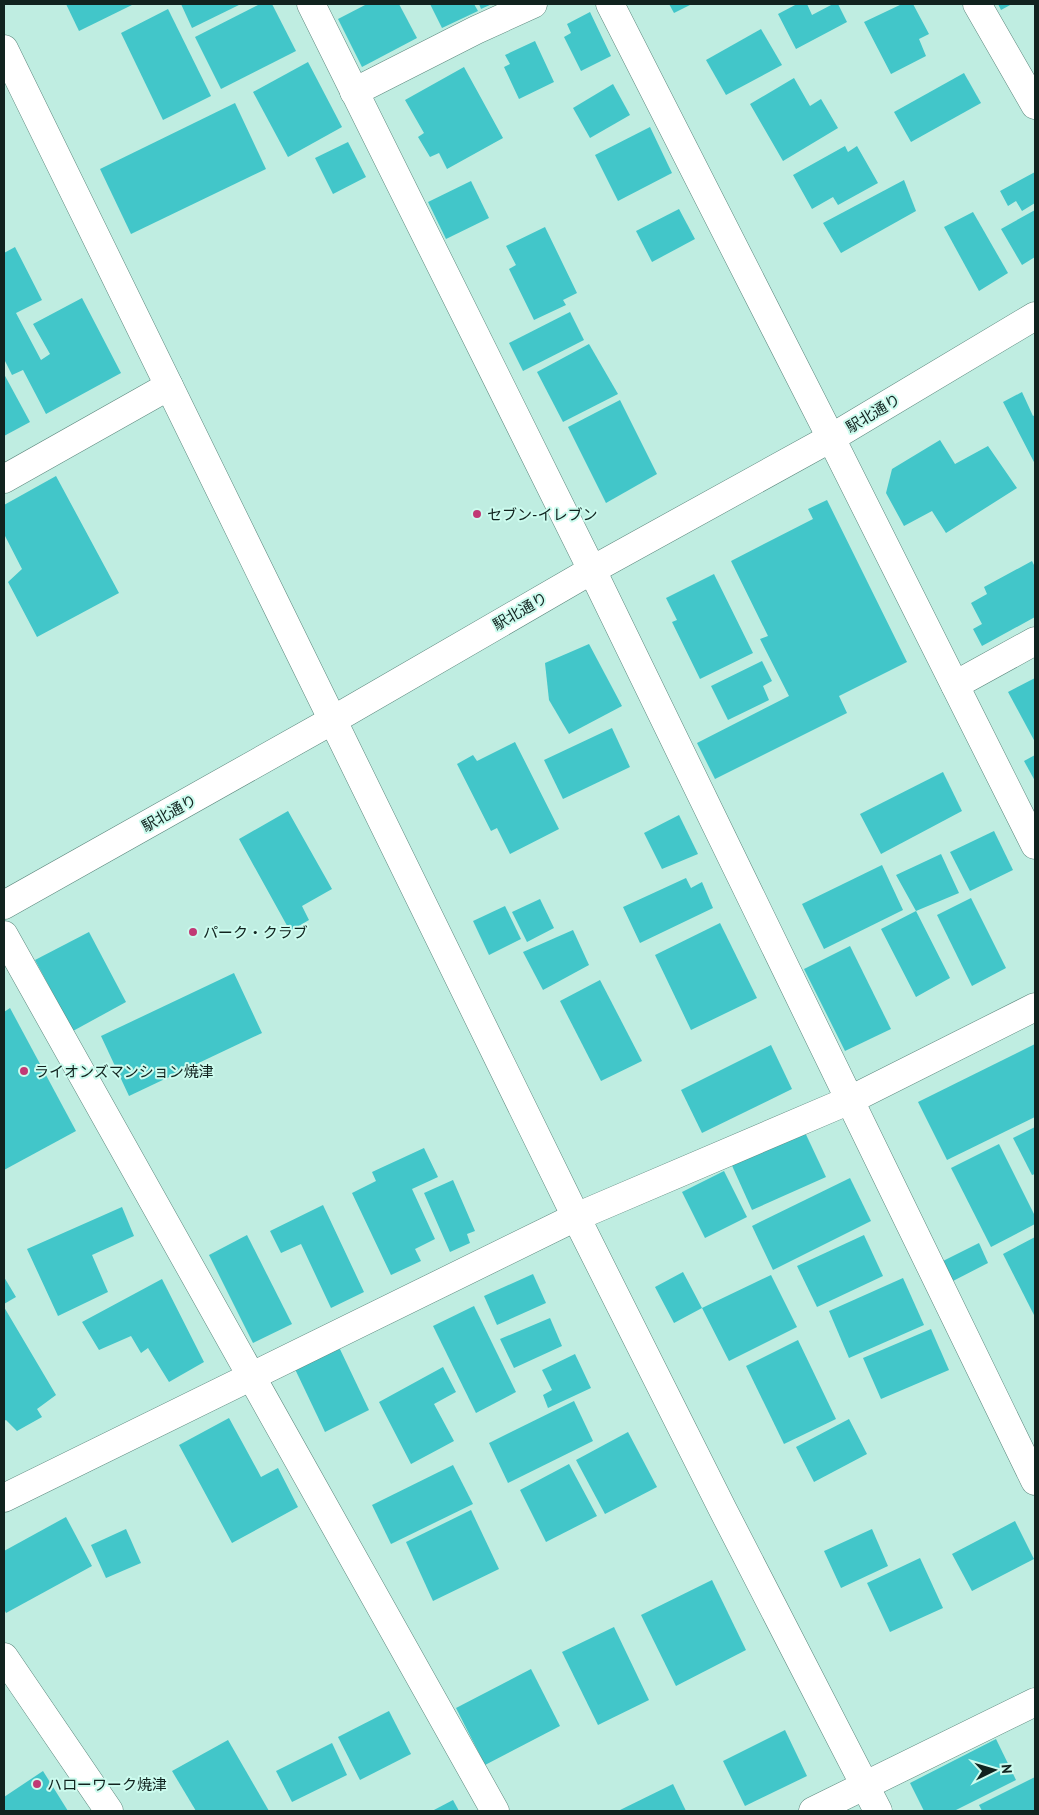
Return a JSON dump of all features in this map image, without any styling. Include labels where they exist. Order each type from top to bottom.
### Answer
[{"type":"street","points":[[311,4],[592,570],[1035,1481]]},
{"type":"street","points":[[354,92],[476,30],[533,4]]},
{"type":"street","points":[[610,4],[832,438],[1035,845]]},
{"type":"street","points":[[977,4],[1035,105]]},
{"type":"street","points":[[4,50],[576,1217],[723,1510],[878,1811]]},
{"type":"street","name":"駅北通り","points":[[4,905],[333,720],[592,570],[832,438],[1035,316]]},
{"type":"street","points":[[4,479],[169,386]]},
{"type":"street","points":[[955,685],[1035,641]]},
{"type":"street","points":[[4,935],[494,1811]]},
{"type":"street","points":[[4,1498],[576,1217],[850,1100],[1035,1008]]},
{"type":"street","points":[[4,1657],[109,1811]]},
{"type":"street","points":[[813,1811],[1035,1702]]},
{"type":"building","points":[[66,4],[134,4],[79,31]]},
{"type":"building","points":[[181,4],[241,4],[192,28]]},
{"type":"building","points":[[260,4],[272,4],[296,51],[221,89],[195,37]]},
{"type":"building","points":[[367,4],[399,4],[417,38],[362,67],[338,19]]},
{"type":"building","points":[[430,4],[474,4],[478,11],[442,28]]},
{"type":"building","points":[[479,4],[492,4],[481,9]]},
{"type":"building","points":[[669,4],[692,4],[674,13]]},
{"type":"building","points":[[797,4],[807,4],[812,15],[833,4],[838,4],[847,22],[796,49],[778,14]]},
{"type":"building","points":[[902,4],[913,4],[929,34],[919,39],[926,56],[891,74],[864,22]]},
{"type":"building","points":[[998,4],[1012,4],[1001,10]]},
{"type":"building","points":[[168,9],[211,96],[163,120],[121,33]]},
{"type":"building","points":[[590,12],[611,56],[581,71],[564,37],[571,33],[567,24]]},
{"type":"building","points":[[761,29],[782,65],[726,95],[706,60]]},
{"type":"building","points":[[535,41],[554,82],[519,99],[504,67],[510,64],[505,55]]},
{"type":"building","points":[[308,62],[342,127],[288,157],[253,92]]},
{"type":"building","points":[[464,67],[503,138],[447,169],[439,153],[430,157],[418,137],[424,133],[405,100]]},
{"type":"building","points":[[964,73],[981,103],[911,142],[894,112]]},
{"type":"building","points":[[794,78],[810,106],[821,99],[838,128],[783,161],[750,104]]},
{"type":"building","points":[[613,84],[630,115],[590,138],[573,108]]},
{"type":"building","points":[[235,103],[266,169],[131,234],[100,169]]},
{"type":"building","points":[[650,127],[672,173],[618,201],[595,155]]},
{"type":"building","points":[[348,142],[366,177],[333,194],[315,158]]},
{"type":"building","points":[[845,146],[848,152],[857,146],[878,183],[838,205],[833,197],[812,209],[793,175]]},
{"type":"building","points":[[1035,172],[1035,203],[1022,211],[1016,201],[1008,206],[1000,191]]},
{"type":"building","points":[[904,180],[916,211],[841,253],[823,223]]},
{"type":"building","points":[[471,181],[489,218],[446,239],[428,202]]},
{"type":"building","points":[[679,209],[695,239],[652,262],[636,231]]},
{"type":"building","points":[[1035,210],[1035,257],[1022,265],[1001,229]]},
{"type":"building","points":[[973,212],[1008,273],[979,291],[944,227]]},
{"type":"building","points":[[545,227],[577,293],[563,300],[566,305],[534,320],[509,269],[516,265],[506,246]]},
{"type":"building","points":[[15,247],[42,300],[16,313],[41,360],[50,354],[33,324],[82,298],[121,373],[46,414],[23,370],[12,375],[4,359],[4,253]]},
{"type":"building","points":[[570,312],[584,340],[523,371],[509,343]]},
{"type":"building","points":[[589,344],[618,394],[563,422],[537,372]]},
{"type":"building","points":[[4,374],[30,422],[4,436]]},
{"type":"building","points":[[1022,392],[1033,416],[1035,415],[1035,464],[1003,402]]},
{"type":"building","points":[[620,400],[657,474],[606,503],[568,427]]},
{"type":"building","points":[[940,440],[955,464],[988,446],[1017,488],[946,533],[932,511],[904,526],[886,493],[892,469]]},
{"type":"building","points":[[56,476],[119,593],[37,637],[8,582],[22,569],[4,534],[4,505]]},
{"type":"building","points":[[827,500],[907,662],[839,696],[847,713],[715,779],[697,743],[789,696],[760,639],[768,636],[731,561],[813,519],[808,509]]},
{"type":"building","points":[[1032,561],[1035,567],[1035,617],[982,646],[973,629],[982,624],[971,603],[987,594],[984,587]]},
{"type":"building","points":[[714,574],[753,653],[700,679],[672,622],[677,620],[666,598]]},
{"type":"building","points":[[589,644],[622,706],[569,734],[549,700],[545,663]]},
{"type":"building","points":[[762,661],[772,681],[763,686],[769,700],[728,720],[711,686]]},
{"type":"building","points":[[1035,678],[1035,742],[1008,692]]},
{"type":"building","points":[[612,728],[630,767],[563,799],[544,760]]},
{"type":"building","points":[[515,742],[559,829],[510,854],[497,828],[491,831],[457,764],[473,755],[477,761]]},
{"type":"building","points":[[1035,755],[1035,781],[1024,761]]},
{"type":"building","points":[[943,772],[962,811],[881,854],[860,814]]},
{"type":"building","points":[[288,811],[332,889],[302,906],[309,920],[290,931],[239,839]]},
{"type":"building","points":[[679,815],[698,854],[662,869],[644,833]]},
{"type":"building","points":[[994,831],[1013,870],[970,891],[950,852]]},
{"type":"building","points":[[941,854],[959,893],[916,911],[896,875]]},
{"type":"building","points":[[882,865],[903,910],[824,949],[802,904]]},
{"type":"building","points":[[686,878],[691,888],[702,882],[713,908],[640,943],[623,907]]},
{"type":"building","points":[[971,898],[1006,968],[972,986],[937,915]]},
{"type":"building","points":[[540,899],[554,928],[527,942],[512,912]]},
{"type":"building","points":[[505,906],[521,939],[489,955],[473,921]]},
{"type":"building","points":[[916,911],[950,978],[916,997],[881,929]]},
{"type":"building","points":[[720,923],[757,998],[691,1030],[655,955]]},
{"type":"building","points":[[573,930],[589,965],[543,990],[523,952]]},
{"type":"building","points":[[89,932],[126,1002],[73,1031],[35,960]]},
{"type":"building","points":[[850,946],[891,1029],[845,1051],[804,969]]},
{"type":"building","points":[[234,973],[262,1033],[129,1096],[101,1036]]},
{"type":"building","points":[[600,980],[642,1061],[601,1081],[560,1001]]},
{"type":"building","name":"ライオンズマンション焼津","points":[[10,1008],[76,1131],[4,1170],[4,1012]]},
{"type":"building","points":[[1035,1044],[1035,1117],[947,1160],[918,1102]]},
{"type":"building","points":[[771,1045],[792,1089],[702,1133],[681,1090]]},
{"type":"building","points":[[802,1126],[826,1177],[752,1210],[729,1159]]},
{"type":"building","points":[[1035,1127],[1035,1174],[1032,1175],[1013,1138]]},
{"type":"building","points":[[999,1144],[1035,1216],[1035,1224],[991,1247],[951,1168]]},
{"type":"building","points":[[424,1148],[438,1177],[412,1189],[435,1239],[415,1249],[421,1261],[391,1275],[352,1193],[376,1181],[372,1172]]},
{"type":"building","points":[[724,1171],[747,1217],[705,1238],[682,1192]]},
{"type":"building","points":[[850,1178],[871,1221],[773,1270],[752,1226]]},
{"type":"building","points":[[453,1180],[475,1231],[467,1234],[470,1243],[450,1252],[424,1193]]},
{"type":"building","points":[[323,1205],[364,1292],[331,1308],[301,1244],[281,1253],[270,1231]]},
{"type":"building","points":[[122,1207],[134,1236],[92,1255],[108,1292],[58,1316],[27,1249]]},
{"type":"building","points":[[247,1235],[292,1324],[253,1343],[209,1255]]},
{"type":"building","points":[[864,1235],[883,1276],[817,1307],[797,1266]]},
{"type":"building","points":[[1035,1237],[1035,1317],[1003,1254]]},
{"type":"building","points":[[979,1243],[988,1263],[953,1281],[943,1261]]},
{"type":"building","points":[[683,1272],[702,1308],[674,1323],[655,1287]]},
{"type":"building","points":[[533,1274],[546,1303],[497,1325],[484,1296]]},
{"type":"building","points":[[771,1275],[797,1327],[729,1361],[702,1308]]},
{"type":"building","points":[[4,1277],[16,1297],[4,1304]]},
{"type":"building","points":[[903,1278],[924,1325],[849,1358],[829,1311]]},
{"type":"building","points":[[162,1279],[204,1362],[169,1382],[148,1348],[141,1353],[131,1336],[99,1350],[82,1322]]},
{"type":"building","points":[[474,1306],[516,1392],[476,1413],[433,1326]]},
{"type":"building","points":[[4,1307],[56,1395],[37,1409],[42,1417],[17,1431],[6,1420],[4,1421]]},
{"type":"building","points":[[550,1318],[562,1346],[514,1368],[500,1339]]},
{"type":"building","points":[[931,1329],[949,1370],[881,1399],[863,1358]]},
{"type":"building","points":[[798,1340],[836,1419],[784,1444],[746,1366]]},
{"type":"building","points":[[338,1345],[369,1410],[325,1432],[294,1367]]},
{"type":"building","points":[[575,1354],[591,1388],[548,1408],[543,1395],[552,1390],[542,1370]]},
{"type":"building","points":[[443,1367],[456,1392],[434,1404],[454,1441],[411,1464],[379,1402]]},
{"type":"building","points":[[574,1401],[593,1441],[508,1483],[489,1443]]},
{"type":"building","points":[[229,1418],[261,1477],[278,1468],[298,1507],[232,1543],[179,1445]]},
{"type":"building","points":[[849,1419],[867,1454],[814,1482],[796,1447]]},
{"type":"building","points":[[628,1432],[657,1487],[605,1514],[576,1460]]},
{"type":"building","points":[[569,1464],[597,1516],[546,1542],[520,1490]]},
{"type":"building","points":[[453,1465],[473,1504],[391,1544],[372,1505]]},
{"type":"building","points":[[471,1510],[499,1569],[433,1601],[406,1542]]},
{"type":"building","points":[[66,1517],[92,1566],[6,1613],[4,1609],[4,1551]]},
{"type":"building","points":[[1015,1521],[1034,1559],[972,1591],[952,1554]]},
{"type":"building","points":[[126,1529],[141,1563],[106,1578],[91,1545]]},
{"type":"building","points":[[872,1529],[888,1566],[841,1588],[824,1551]]},
{"type":"building","points":[[920,1558],[943,1608],[890,1632],[867,1583]]},
{"type":"building","points":[[712,1580],[746,1650],[676,1686],[641,1615]]},
{"type":"building","points":[[614,1627],[649,1700],[598,1725],[562,1652]]},
{"type":"building","points":[[531,1669],[560,1726],[485,1765],[456,1708]]},
{"type":"building","points":[[389,1711],[411,1754],[360,1780],[338,1737]]},
{"type":"building","points":[[785,1730],[807,1776],[745,1806],[723,1761]]},
{"type":"building","points":[[996,1739],[1016,1780],[954,1811],[924,1811],[910,1783]]},
{"type":"building","points":[[228,1740],[269,1811],[196,1811],[172,1771]]},
{"type":"building","points":[[332,1743],[347,1775],[292,1802],[276,1771]]},
{"type":"building","name":"ハローワーク焼津","points":[[43,1771],[68,1811],[4,1811],[4,1797]]},
{"type":"building","points":[[1035,1777],[1035,1811],[982,1811],[979,1805]]},
{"type":"building","points":[[673,1784],[686,1811],[618,1811]]},
{"type":"building","points":[[453,1800],[459,1811],[432,1811]]},
{"type":"place","name":"セブン-イレブン","points":[[477,514]]},
{"type":"place","name":"パーク・クラブ","points":[[193,932]]},
{"type":"place","name":"ライオンズマンション焼津","points":[[24,1071]]},
{"type":"place","name":"ハローワーク焼津","points":[[37,1784]]}]
